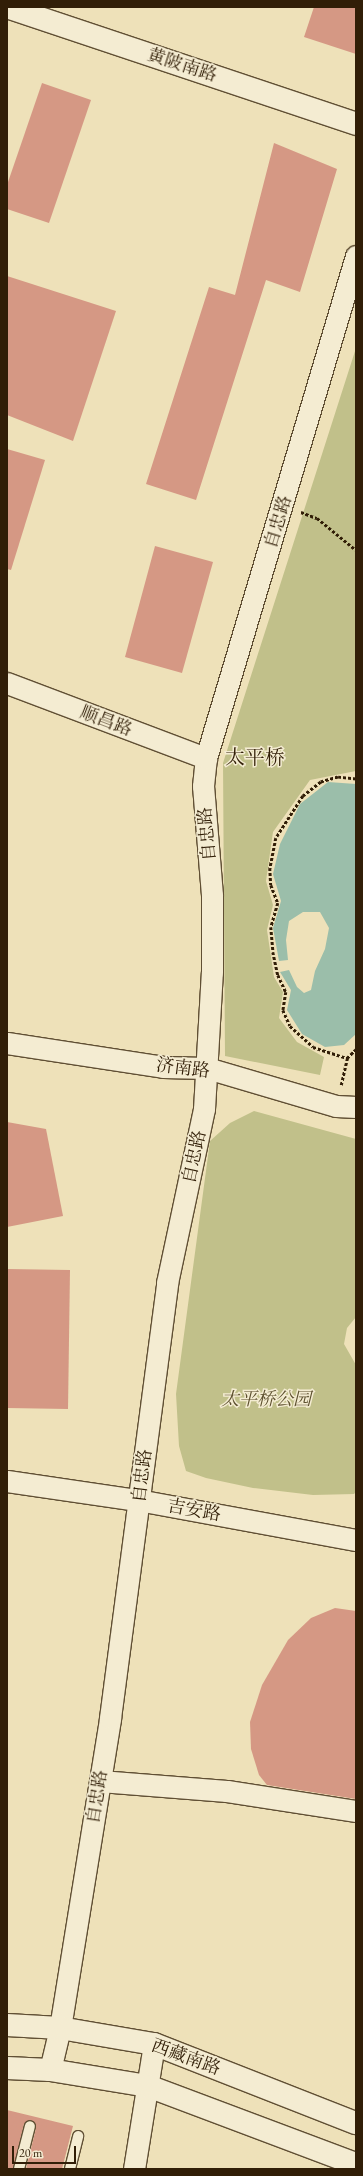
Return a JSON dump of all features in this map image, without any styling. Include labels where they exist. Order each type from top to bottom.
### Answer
[{"type":"main road","name":"黄陂南路","points":[[7,7],[356,124]]},
{"type":"main road","name":"西藏南路","points":[[7,2025],[60,2028],[154,2044],[356,2123]]},
{"type":"main road","points":[[7,2068],[50,2070],[148,2086],[356,2164]]},
{"type":"street","name":"自忠路","points":[[50,2070],[60,2028],[100,1781],[167,1284],[204,1109],[207,1068],[212,895],[203,786],[206,758],[283,506],[356,256]]},
{"type":"street","name":"顺昌路","points":[[7,683],[206,758]]},
{"type":"street","name":"济南路","points":[[7,1043],[163,1066],[207,1068],[346,1107]]},
{"type":"street","name":"吉安路","points":[[7,1481],[138,1500],[356,1540]]},
{"type":"street","points":[[100,1781],[227,1791],[356,1811]]},
{"type":"street","points":[[134,2169],[154,2044]]},
{"type":"lane","points":[[19,2169],[30,2126]]},
{"type":"lane","points":[[70,2169],[78,2136]]},
{"type":"path","points":[[283,506],[317,518],[356,550]]},
{"type":"path","points":[[347,1058],[313,1047],[290,1026],[283,1010],[286,992],[278,975],[273,952],[271,927],[278,903],[272,885],[270,868],[276,838],[303,796],[321,782],[338,777],[356,779]]},
{"type":"path","points":[[346,1107],[347,1058],[356,1049]]},
{"type":"green space","points":[[356,348],[356,771],[310,780],[273,832],[266,881],[273,905],[267,930],[274,977],[283,992],[279,1018],[297,1042],[324,1057],[320,1075],[225,1056],[223,763]]},
{"type":"green space","name":"太平桥公园","points":[[254,1111],[356,1139],[356,1317],[347,1328],[344,1344],[356,1365],[356,1492],[354,1494],[313,1495],[253,1488],[206,1478],[186,1471],[179,1446],[176,1394],[210,1141],[230,1123]]},
{"type":"shaded area","points":[[328,782],[356,784],[356,1034],[344,1045],[325,1047],[302,1034],[287,1010],[291,990],[280,972],[289,970],[297,987],[304,993],[311,990],[315,971],[325,949],[329,928],[320,912],[303,912],[289,921],[286,940],[288,960],[279,961],[273,928],[281,901],[273,874],[280,844],[300,804]]},
{"type":"building","points":[[314,7],[356,7],[356,54],[304,37]]},
{"type":"building","points":[[42,83],[91,100],[49,223],[7,209],[7,185]]},
{"type":"building","points":[[274,143],[337,169],[300,292],[266,280],[196,500],[146,484],[209,287],[235,295]]},
{"type":"building","points":[[7,276],[116,311],[73,441],[7,415]]},
{"type":"building","points":[[7,449],[45,460],[11,570],[7,569]]},
{"type":"building","points":[[155,546],[213,562],[182,673],[125,657]]},
{"type":"building","points":[[7,1122],[46,1129],[63,1216],[7,1227]]},
{"type":"building","points":[[7,1269],[70,1270],[68,1409],[7,1408]]},
{"type":"building","points":[[335,1608],[356,1611],[356,1799],[267,1785],[259,1775],[251,1749],[250,1722],[262,1685],[288,1640],[311,1618]]},
{"type":"building","points":[[7,2110],[73,2126],[62,2169],[26,2169],[36,2128],[31,2120],[24,2124],[13,2169],[7,2169]]},
{"type":"district","name":"太平桥","points":[[255,757]]}]
